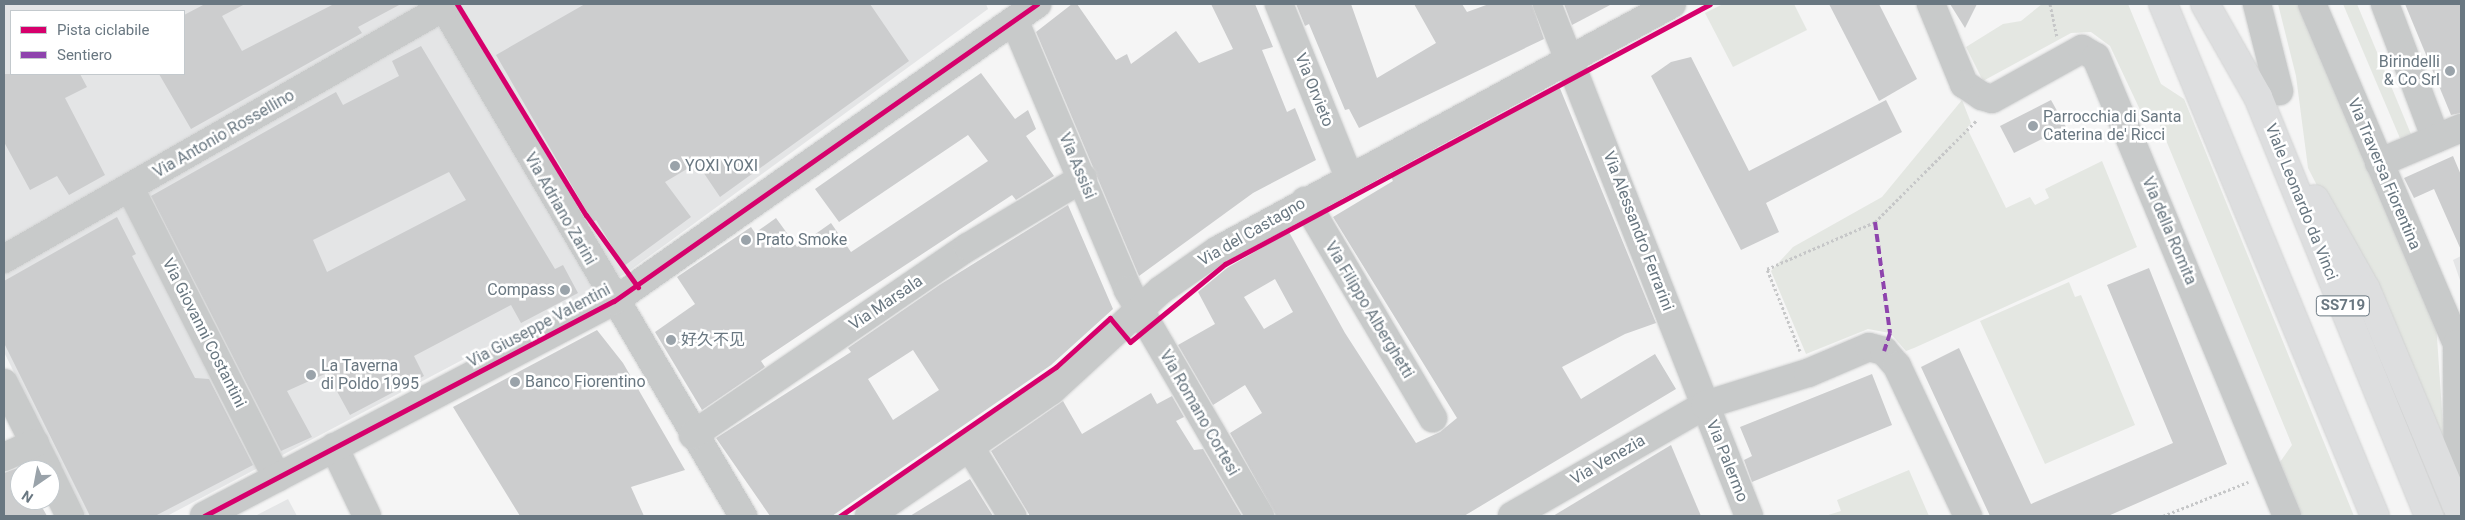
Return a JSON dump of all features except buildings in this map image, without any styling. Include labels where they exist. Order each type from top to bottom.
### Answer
[{"type":"highway","points":[[2148,4],[2205,111]]},
{"type":"highway","name":"SS719","points":[[2163,4],[2205,111],[2375,516]]},
{"type":"highway","name":"Viale Leonardo da Vinci","points":[[2205,4],[2268,94],[2429,516]]},
{"type":"highway","points":[[2222,4],[2366,289],[2459,512]]},
{"type":"street","name":"Via Giuseppe Valentini","points":[[204,516],[614,301],[1015,22],[1037,4]]},
{"type":"street","name":"Via Orvieto","points":[[1279,4],[1349,177]]},
{"type":"street","name":"Via Alessandro Ferrarini","points":[[1547,4],[1705,405]]},
{"type":"street","name":"Via del Castagno","points":[[869,516],[971,449],[1051,391],[1138,309],[1218,250],[1349,177],[1672,4]]},
{"type":"street","points":[[1931,4],[1964,84],[1992,98]]},
{"type":"street","points":[[2256,4],[2268,94]]},
{"type":"street","name":"Via Traversa Fiorentina","points":[[2312,4],[2379,163],[2459,343]]},
{"type":"street","points":[[2385,4],[2436,139]]},
{"type":"street","name":"Via Antonio Rossellino","points":[[4,259],[443,6]]},
{"type":"street","name":"Via Adriano Zarini","points":[[443,6],[614,301],[743,516]]},
{"type":"street","name":"Via Assisi","points":[[1015,22],[1138,309]]},
{"type":"street","name":"Via della Romita","points":[[1992,98],[2082,49],[2096,58],[2287,516]]},
{"type":"street","points":[[2379,163],[2461,128]]},
{"type":"street","name":"Via Marsala","points":[[693,435],[968,247],[1083,178]]},
{"type":"street","name":"Via Giovanni Costantini","points":[[130,188],[277,478]]},
{"type":"street","name":"Via Filippo Alberghetti","points":[[1305,201],[1433,418]]},
{"type":"street","name":"Via Romano Cortesi","points":[[1138,309],[1260,516]]},
{"type":"street","points":[[2459,343],[2459,512]]},
{"type":"street","name":"Via Venezia","points":[[1512,516],[1705,405],[1808,373],[1869,347],[1884,351],[1897,366],[1968,516]]},
{"type":"street","points":[[4,383],[43,460]]},
{"type":"street","name":"Via Palermo","points":[[1705,405],[1749,516]]},
{"type":"street","points":[[4,457],[35,443]]},
{"type":"street","points":[[334,447],[367,516]]},
{"type":"street","points":[[971,449],[1012,516]]},
{"type":"street","points":[[60,496],[70,516]]},
{"type":"path","points":[[2050,4],[2065,58]]},
{"type":"path","points":[[1808,373],[1767,269],[1875,222],[1974,125],[1992,98]]},
{"type":"path","points":[[2163,516],[2270,473]]},
{"type":"shaded area","points":[[4,4],[986,4],[988,9],[625,274],[167,516],[85,516],[60,465],[60,460],[57,460],[4,352]]},
{"type":"shaded area","points":[[1723,4],[1794,4],[1807,30],[1733,67],[1705,13]]},
{"type":"shaded area","points":[[2042,4],[2128,4],[2161,84],[2184,99],[2354,516],[2302,516],[2280,462],[2292,445],[2156,116],[2141,112],[2110,46],[2091,32],[2071,33],[1983,81],[1966,47],[2003,24],[2021,21]]},
{"type":"shaded area","points":[[2278,4],[2297,4],[2436,323],[2444,440],[2434,445],[2370,288],[2308,168],[2296,76]]},
{"type":"shaded area","points":[[2343,4],[2357,4],[2413,139],[2402,143]]},
{"type":"shaded area","points":[[1962,100],[1971,123],[1967,128],[2006,208],[2030,197],[2035,205],[2049,198],[2045,189],[2102,161],[2137,247],[1906,351],[1890,333],[1868,329],[1806,354],[1771,271],[1793,247],[1882,197]]},
{"type":"shaded area","points":[[2461,256],[2461,283],[2453,260]]},
{"type":"shaded area","points":[[2069,282],[2075,297],[2081,295],[2135,425],[2045,464],[1980,321]]},
{"type":"shaded area","points":[[1909,470],[1929,516],[1825,516],[1841,511],[1837,500]]},
{"type":"shaded area","points":[[288,499],[297,516],[255,516]]},
{"type":"marked path","points":[[1875,222],[1890,333],[1884,351]]},
{"type":"cycle path","points":[[457,4],[586,215],[638,287]]},
{"type":"cycle path","points":[[204,516],[614,301],[1037,4]]},
{"type":"cycle path","points":[[840,516],[1056,367],[1110,318],[1130,342],[1225,264],[1710,4]]},
{"type":"place","name":"Birindelli & Co Srl","points":[[2450,71]]},
{"type":"place","name":"Parrocchia di Santa Caterina de' Ricci","points":[[2033,126]]},
{"type":"place","name":"YOXI YOXI","points":[[675,166]]},
{"type":"place","name":"Prato Smoke","points":[[746,240]]},
{"type":"place","name":"Compass","points":[[565,290]]},
{"type":"place","name":"好久不见","points":[[671,340]]},
{"type":"place","name":"La Taverna di Poldo 1995","points":[[311,375]]},
{"type":"place","name":"Banco Fiorentino","points":[[515,382]]}]
